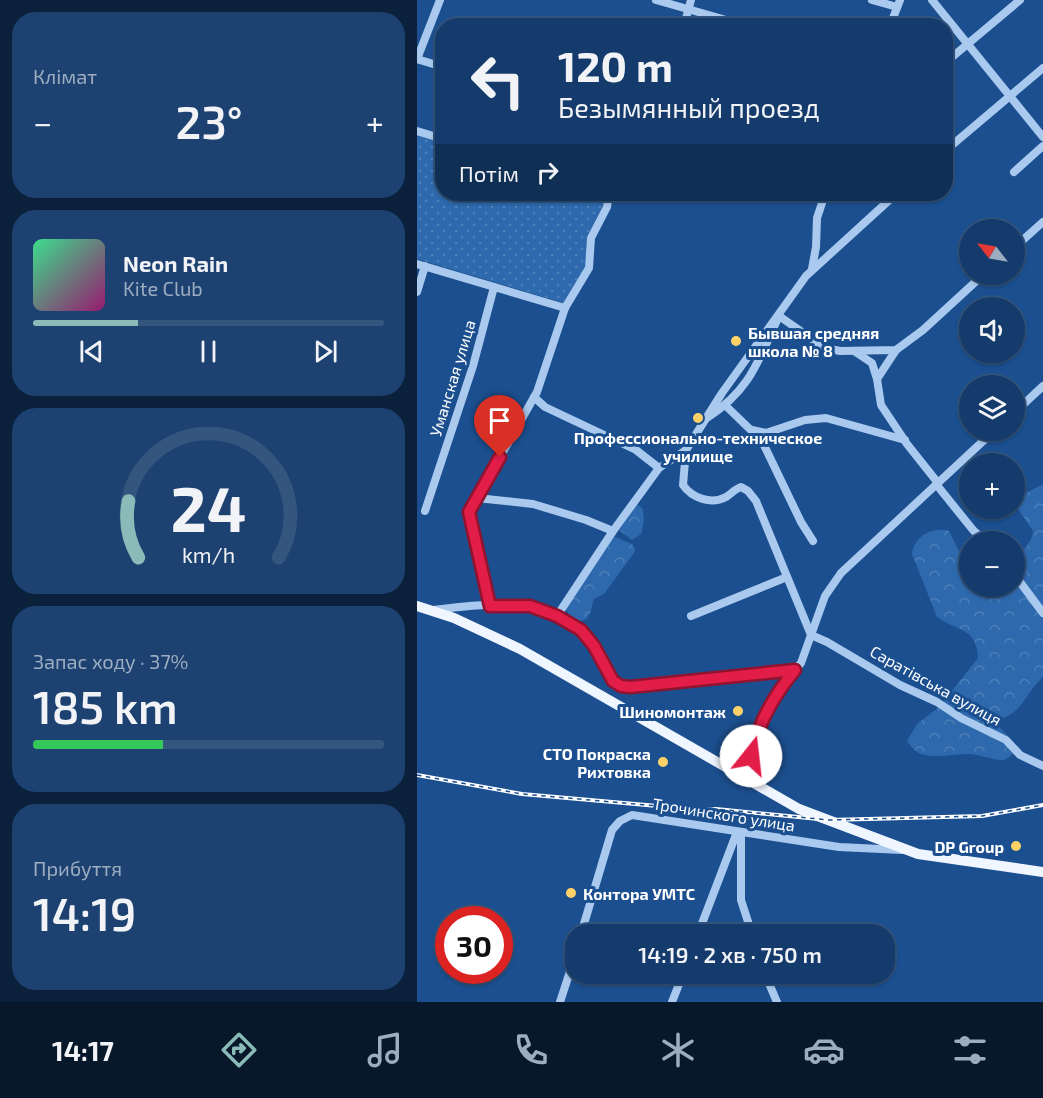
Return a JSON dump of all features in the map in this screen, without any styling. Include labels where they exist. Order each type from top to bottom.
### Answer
[{"type":"main road","points":[[417,606],[454,618],[520,649],[799,809],[918,854],[1043,872]]},
{"type":"street","points":[[435,65],[417,59],[440,0]]},
{"type":"street","points":[[655,0],[689,4],[726,18]]},
{"type":"street","points":[[872,0],[898,4]]},
{"type":"street","points":[[931,0],[946,18]]},
{"type":"street","points":[[953,56],[1020,0]]},
{"type":"street","points":[[953,26],[1043,137]]},
{"type":"street","points":[[953,145],[1043,68]]},
{"type":"street","points":[[417,131],[435,137]]},
{"type":"street","points":[[1014,172],[1043,146]]},
{"type":"street","points":[[490,606],[469,512],[534,397],[565,308],[589,268],[591,238],[608,201]]},
{"type":"street","points":[[812,269],[816,247],[817,218],[823,201]]},
{"type":"street","points":[[557,616],[613,531],[659,468],[686,450],[721,393],[779,316],[794,291],[812,269],[888,201]]},
{"type":"street","points":[[1025,238],[1043,222]]},
{"type":"street","points":[[417,292],[421,265],[565,308]]},
{"type":"street","points":[[877,379],[896,350],[923,330],[972,285]]},
{"type":"street","name":"Уманская улица","points":[[425,511],[473,366],[494,287]]},
{"type":"street","points":[[779,316],[825,348],[854,351],[896,350]]},
{"type":"street","points":[[706,419],[726,406],[751,378],[779,316]]},
{"type":"street","points":[[854,351],[872,363],[881,405],[937,484],[974,531]]},
{"type":"street","points":[[1025,403],[1043,386]]},
{"type":"street","points":[[534,397],[545,407],[636,450],[659,468]]},
{"type":"street","points":[[726,406],[762,441],[801,522],[813,541]]},
{"type":"street","points":[[752,430],[766,433],[805,420],[826,418],[905,440]]},
{"type":"street","points":[[747,779],[754,741],[763,716],[785,681],[801,663],[825,596],[841,573],[983,441]]},
{"type":"street","points":[[686,450],[683,485],[686,489],[699,498],[712,501],[728,497],[741,487],[748,491],[756,501],[811,635]]},
{"type":"street","points":[[477,498],[533,504],[613,531]]},
{"type":"street","points":[[691,616],[787,577]]},
{"type":"street","points":[[1025,589],[1043,613]]},
{"type":"street","points":[[431,611],[467,606],[530,606],[557,616],[581,630],[594,646],[613,681],[621,686],[630,687],[795,670]]},
{"type":"street","name":"Саратівська вулиця","points":[[811,635],[900,685],[937,702],[961,718],[1006,740],[1020,755],[1043,766]]},
{"type":"street","name":"Трочинского улица","points":[[584,924],[612,830],[620,820],[632,815],[839,847],[909,850]]},
{"type":"street","points":[[701,924],[739,832]]},
{"type":"street","points":[[739,832],[741,900],[749,924]]},
{"type":"street","points":[[560,1002],[566,984]]},
{"type":"street","points":[[672,1002],[679,984]]},
{"type":"street","points":[[769,984],[777,1002]]},
{"type":"green space","points":[[417,135],[435,141],[435,201],[603,201],[587,237],[585,268],[564,303],[417,259]]},
{"type":"green space","points":[[1043,484],[1043,677],[1020,706],[1001,719],[998,726],[1014,744],[1014,752],[1002,760],[973,754],[933,756],[919,753],[907,741],[917,724],[939,707],[978,658],[977,648],[970,635],[937,617],[912,554],[913,548],[925,534],[936,530],[949,531],[959,551],[959,597],[1025,597],[1025,548],[1033,531],[1025,519],[1025,494]]},
{"type":"green space","points":[[637,504],[643,509],[644,521],[641,534],[632,540],[619,530]]},
{"type":"green space","points":[[613,536],[632,544],[635,549],[634,553],[604,594],[594,599],[588,618],[581,621],[572,618],[565,609]]},
{"type":"railway","points":[[417,775],[522,794],[829,820],[982,816],[1043,805]]},
{"type":"place","name":"Бывшая средняя школа № 8","points":[[736,341]]},
{"type":"place","name":"Профессионально-техническое училище","points":[[698,418]]},
{"type":"place","name":"Шиномонтаж","points":[[738,711]]},
{"type":"place","name":"СТО Покраска Рихтовка","points":[[663,762]]},
{"type":"place","name":"DP Group","points":[[1016,846]]},
{"type":"place","name":"Контора УМТС","points":[[571,893]]},
{"type":"route","points":[[500,457],[469,512],[490,606],[530,606],[557,616],[581,630],[594,646],[613,681],[621,686],[630,687],[795,670],[785,681],[763,716],[751,756]]}]
